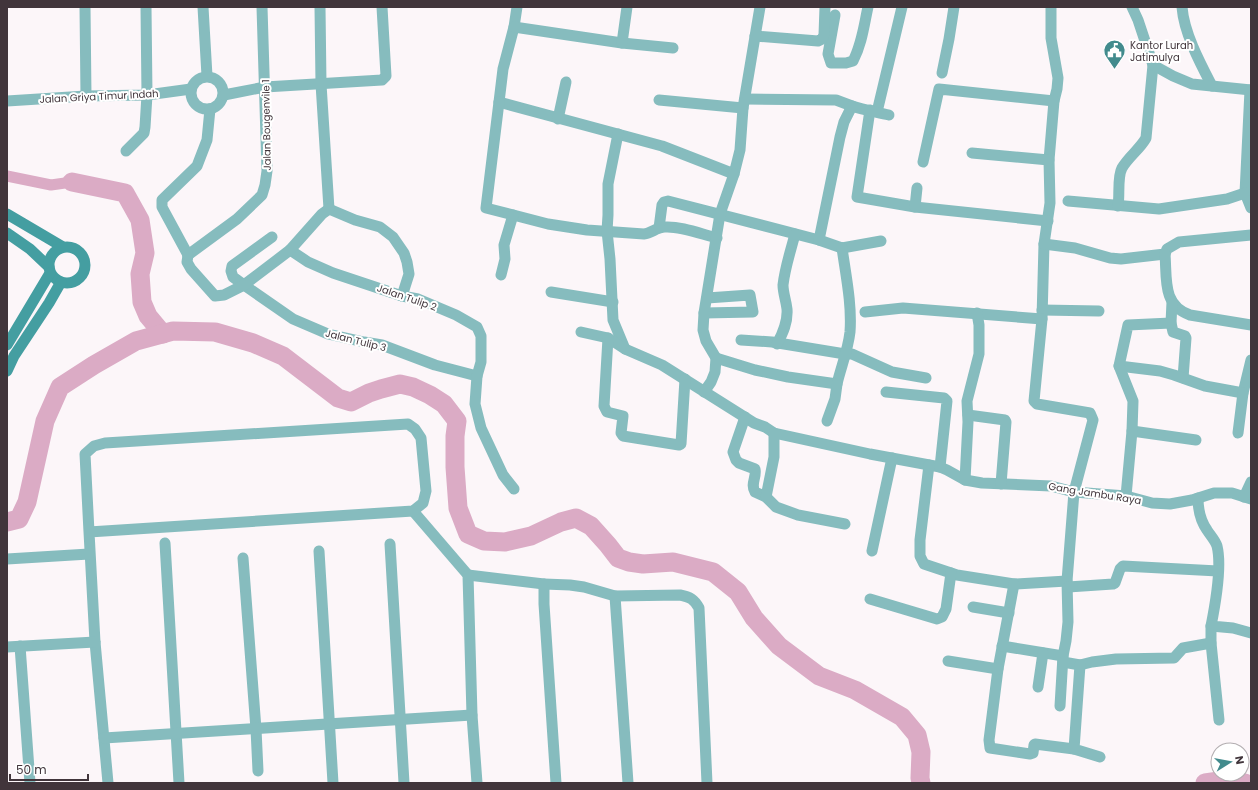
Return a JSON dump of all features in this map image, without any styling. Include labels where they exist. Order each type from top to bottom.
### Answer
[{"type":"main road","points":[[7,214],[63,247],[73,248],[81,254],[85,263],[83,273],[76,280],[71,282],[61,282],[55,278],[50,270],[30,249],[7,233]]},
{"type":"main road","points":[[7,345],[50,270],[50,258],[52,254],[59,248],[63,247]]},
{"type":"main road","points":[[7,371],[14,356],[61,282]]},
{"type":"street","points":[[85,7],[86,96]]},
{"type":"street","points":[[126,151],[144,133],[147,95],[146,7]]},
{"type":"street","points":[[203,7],[207,76]]},
{"type":"street","name":"Jalan Bougenvile 1","points":[[188,255],[237,219],[262,195],[266,185],[267,170],[262,7]]},
{"type":"street","points":[[320,7],[321,84],[329,209]]},
{"type":"street","points":[[224,95],[265,87],[380,81],[384,79],[386,76],[382,7]]},
{"type":"street","points":[[517,7],[514,27],[503,69],[486,208],[548,224],[587,230],[649,234],[659,228],[665,227],[676,228],[717,238]]},
{"type":"street","points":[[622,43],[627,7]]},
{"type":"street","points":[[704,392],[711,382],[715,372],[716,358],[706,340],[703,330],[706,298],[720,214],[734,174],[740,150],[744,103],[760,7]]},
{"type":"street","points":[[755,36],[818,41],[822,39],[824,35],[825,7]]},
{"type":"street","points":[[836,14],[828,54],[831,63],[846,63],[853,61],[858,53],[868,7]]},
{"type":"street","points":[[902,7],[873,111],[856,197],[915,207],[1048,221]]},
{"type":"street","points":[[942,73],[954,7]]},
{"type":"street","points":[[1051,7],[1051,38],[1058,78],[1054,101],[1049,160],[1050,203],[1044,244],[1042,314],[1034,401],[1037,404],[1090,413],[1093,420],[1074,492],[1068,584],[1068,622],[1063,659],[1060,706]]},
{"type":"street","points":[[1118,206],[1121,169],[1142,145],[1146,138],[1153,66],[1138,20],[1132,7]]},
{"type":"street","points":[[1182,7],[1187,28],[1198,58],[1212,86]]},
{"type":"street","points":[[514,27],[622,43],[672,48]]},
{"type":"street","points":[[1153,66],[1192,84],[1250,90],[1245,193],[1251,208]]},
{"type":"street","points":[[207,76],[218,80],[221,84],[224,95],[219,104],[215,108],[210,109],[199,107],[195,104],[192,100],[191,89],[197,80],[207,76]]},
{"type":"street","points":[[558,119],[566,82]]},
{"type":"street","name":"Jalan Griya Timur Indah","points":[[7,101],[86,96],[147,95],[191,89]]},
{"type":"street","points":[[923,162],[939,89],[1054,101]]},
{"type":"street","points":[[658,100],[744,103],[836,100],[852,106],[889,115]]},
{"type":"street","points":[[499,102],[662,146],[734,174]]},
{"type":"street","points":[[819,240],[840,137],[844,122],[852,106]]},
{"type":"street","points":[[210,109],[207,140],[197,166],[162,200],[162,207],[188,255],[187,262],[191,269],[215,296],[224,295],[244,285],[290,250],[322,214],[329,209]]},
{"type":"street","points":[[618,134],[608,184],[607,231],[614,320],[625,349]]},
{"type":"street","points":[[972,153],[1049,160]]},
{"type":"street","points":[[915,207],[917,188]]},
{"type":"street","points":[[1068,201],[1159,209],[1221,200],[1245,193]]},
{"type":"street","points":[[659,228],[662,205],[666,201],[819,240],[842,248],[882,241]]},
{"type":"street","points":[[329,209],[355,220],[380,227],[393,237],[404,253],[409,274],[402,296]]},
{"type":"street","points":[[501,275],[505,259],[504,245],[512,215]]},
{"type":"street","points":[[777,344],[784,332],[787,319],[787,309],[783,287],[796,234]]},
{"type":"street","points":[[1251,235],[1179,242],[1167,249],[1165,254],[1168,292],[1172,302],[1181,312],[1190,315],[1251,324]]},
{"type":"street","name":"Jalan Tulip 3","points":[[272,236],[232,266],[231,271],[233,277],[293,319],[328,334],[382,345],[435,365],[477,376]]},
{"type":"street","points":[[1044,244],[1075,248],[1110,258],[1121,259],[1165,254]]},
{"type":"street","points":[[828,421],[850,333],[850,308],[842,248]]},
{"type":"street","name":"Jalan Tulip 2","points":[[290,250],[308,262],[333,273],[402,296],[418,299],[456,315],[477,327],[481,336],[481,362],[477,376],[474,404],[481,428],[503,475],[514,489]]},
{"type":"street","points":[[551,292],[612,302]]},
{"type":"street","points":[[704,313],[753,312],[750,295],[706,298]]},
{"type":"street","points":[[1172,302],[1171,323],[1173,332],[1185,336],[1186,338],[1183,378]]},
{"type":"street","points":[[865,312],[903,308],[977,313],[1042,314],[1099,311]]},
{"type":"street","points":[[965,480],[968,415],[967,401],[979,354],[979,325],[977,313]]},
{"type":"street","points":[[1126,496],[1133,401],[1119,366],[1128,325],[1171,323]]},
{"type":"street","points":[[581,332],[608,338],[625,349],[662,366],[774,434],[774,457],[766,497]]},
{"type":"street","points":[[608,338],[604,406],[607,412],[623,416],[621,433],[623,436],[679,445],[681,444],[685,380]]},
{"type":"street","points":[[741,340],[772,342],[777,344],[852,354],[892,372],[926,378]]},
{"type":"street","points":[[716,358],[755,370],[788,377],[837,384]]},
{"type":"street","points":[[1238,433],[1243,393],[1251,360]]},
{"type":"street","points":[[1119,366],[1160,371],[1205,386],[1243,393]]},
{"type":"street","points":[[886,392],[944,398],[947,401],[920,540],[920,556],[924,564],[951,573],[1014,584],[1113,584],[1115,583],[1120,569],[1123,566],[1218,571]]},
{"type":"street","points":[[968,415],[1005,420],[1006,422],[1001,484]]},
{"type":"street","points":[[745,416],[733,452],[734,457],[739,464],[755,469],[756,471],[753,488],[755,492],[766,497],[776,507],[798,515],[845,524]]},
{"type":"street","points":[[89,532],[413,511],[423,503],[426,491],[421,438],[415,429],[408,424],[105,443],[94,446],[85,454],[89,554],[95,642],[108,783]]},
{"type":"street","points":[[1132,430],[1196,440]]},
{"type":"street","name":"Gang Jambu Raya","points":[[774,434],[934,466],[947,470],[965,480],[982,484],[1052,486],[1074,492],[1126,496],[1152,503],[1170,504],[1214,493],[1232,493],[1248,498]]},
{"type":"street","points":[[872,551],[892,458]]},
{"type":"street","points":[[1248,498],[1251,482]]},
{"type":"street","points":[[1198,498],[1200,518],[1216,544],[1218,571],[1211,626],[1211,643],[1219,720]]},
{"type":"street","points":[[413,511],[468,575],[472,715],[477,783]]},
{"type":"street","points":[[165,543],[179,783]]},
{"type":"street","points":[[390,544],[404,783]]},
{"type":"street","points":[[319,551],[333,783]]},
{"type":"street","points":[[7,559],[89,554]]},
{"type":"street","points":[[244,558],[258,771]]},
{"type":"street","points":[[870,599],[938,620],[942,617],[946,609],[951,573]]},
{"type":"street","points":[[468,575],[544,584],[570,585],[584,587],[615,596],[680,595],[690,597],[695,601],[699,608],[708,783]]},
{"type":"street","points":[[544,584],[544,604],[556,783]]},
{"type":"street","points":[[1014,584],[998,669],[992,710],[989,740],[990,748],[1030,754],[1032,753],[1035,744],[1074,749],[1100,757]]},
{"type":"street","points":[[615,596],[628,783]]},
{"type":"street","points":[[973,607],[1009,613]]},
{"type":"street","points":[[1211,626],[1233,628],[1251,633]]},
{"type":"street","points":[[7,647],[95,642]]},
{"type":"street","points":[[1002,646],[1043,653],[1080,666],[1092,662],[1116,659],[1174,658],[1183,648],[1211,643]]},
{"type":"street","points":[[20,646],[30,783]]},
{"type":"street","points":[[1038,687],[1043,653]]},
{"type":"street","points":[[948,662],[998,669]]},
{"type":"street","points":[[1074,749],[1080,666]]},
{"type":"street","points":[[104,738],[472,715]]},
{"type":"waterway","points":[[7,176],[51,185],[72,182]]},
{"type":"waterway","points":[[72,182],[125,193],[140,220],[145,253],[140,274],[142,302],[148,316],[163,334]]},
{"type":"waterway","points":[[7,522],[19,519],[27,502],[45,421],[60,387],[94,365],[136,341],[173,331],[215,332],[253,343],[283,356],[338,398],[351,402],[369,393],[400,384],[413,387],[444,404],[457,421],[455,436],[455,467],[458,508],[468,534],[484,541],[505,542],[531,536],[561,522],[576,518],[591,526],[618,558],[629,562],[643,564],[673,562],[713,572],[738,592],[754,618],[779,646],[819,676],[855,690],[902,717],[917,735],[921,752],[921,783]]},
{"type":"waterway","points":[[1205,783],[1219,781],[1245,783]]},
{"type":"place","name":"Kantor Lurah Jatimulya","points":[[1114,70]]}]
